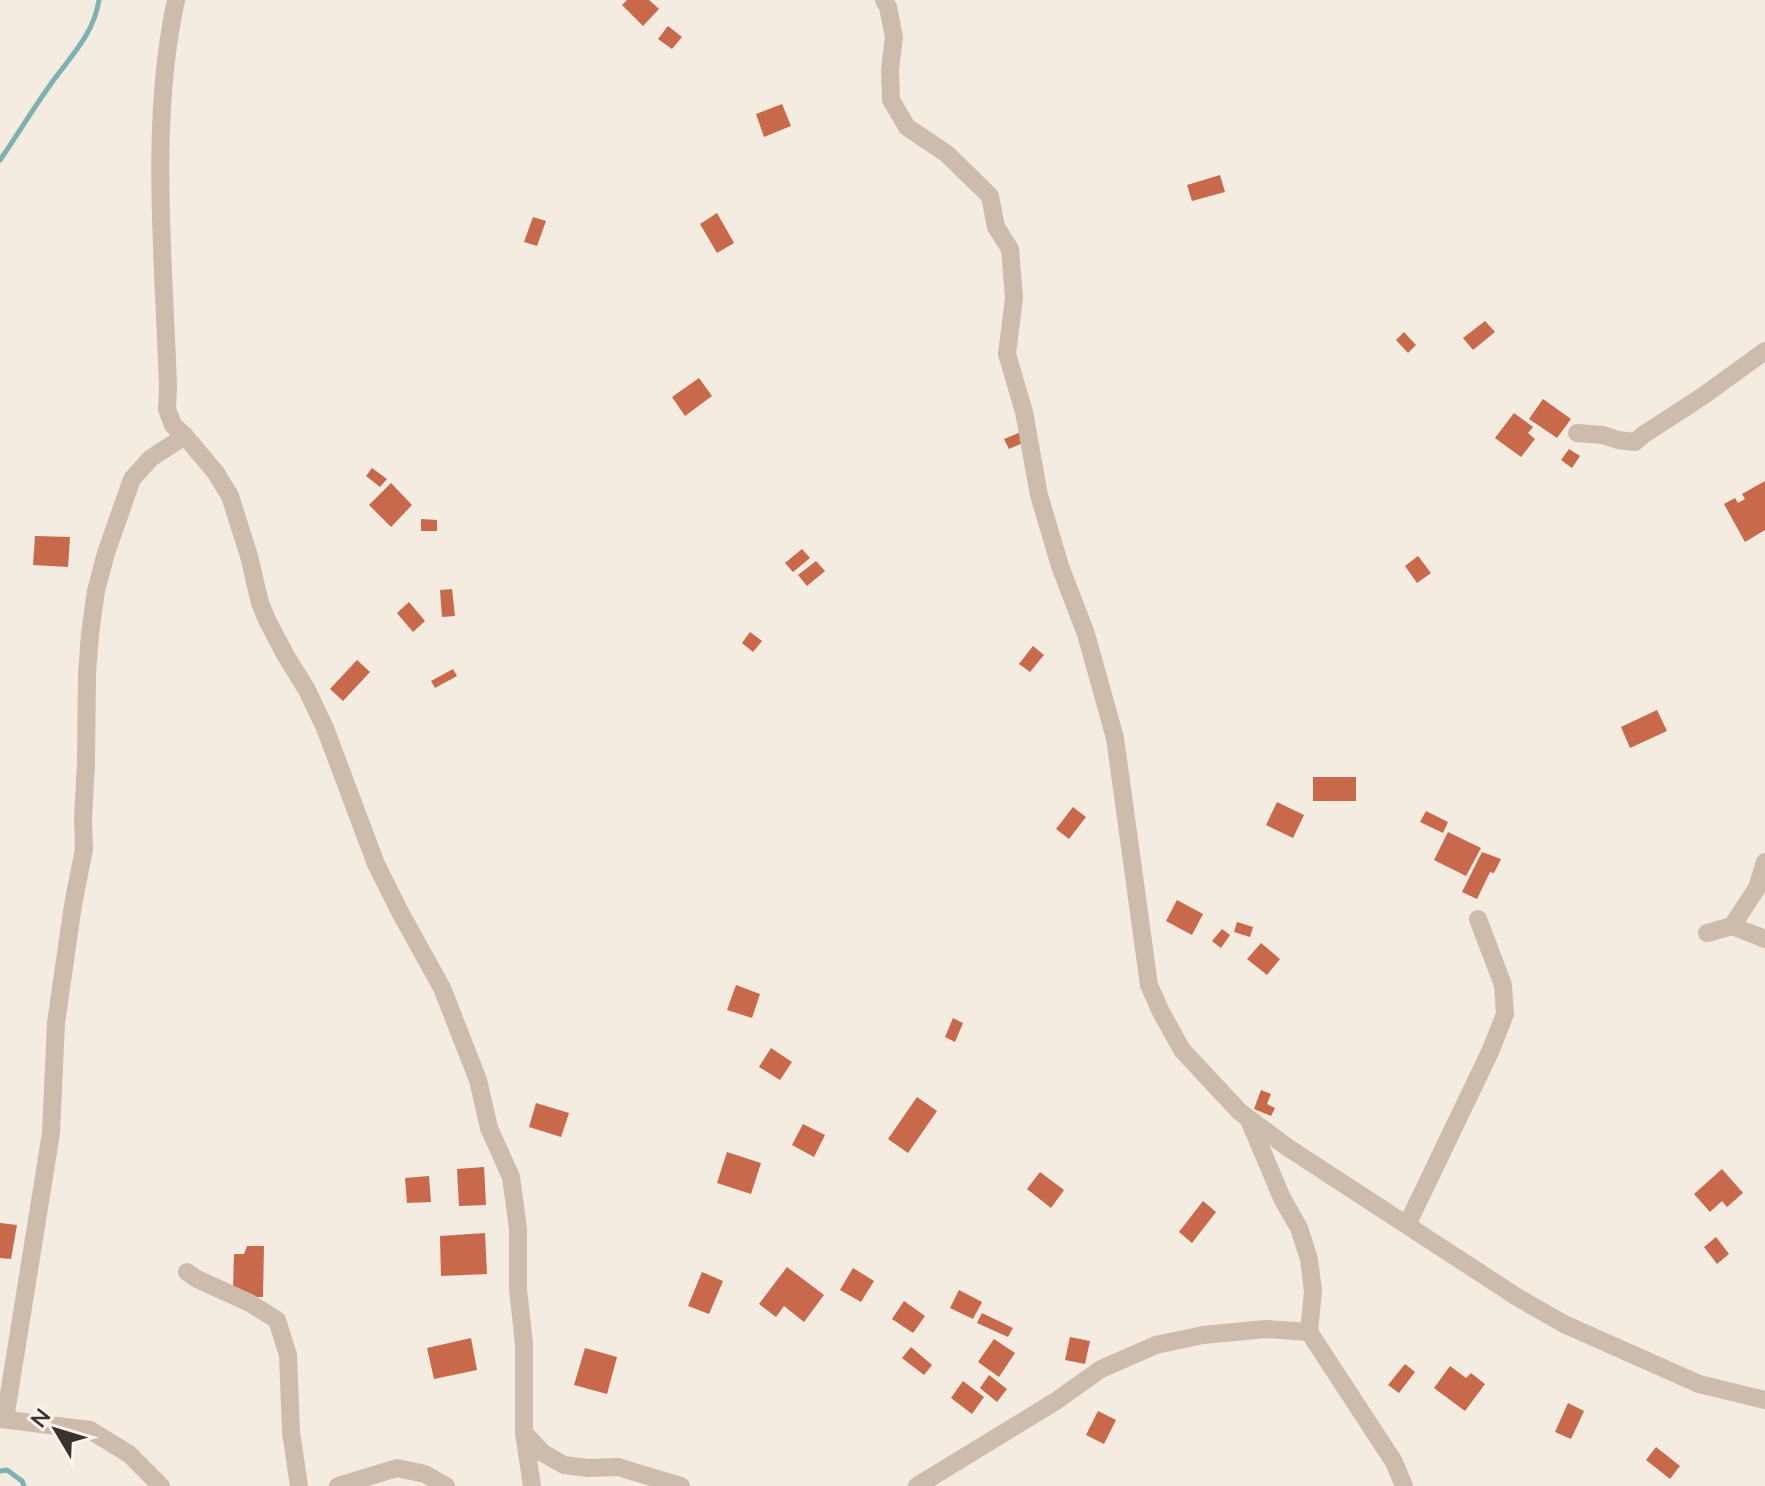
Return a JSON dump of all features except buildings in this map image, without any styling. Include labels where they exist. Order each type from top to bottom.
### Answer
[{"type":"street","points":[[176,0],[161,100],[167,409],[173,425],[216,473],[230,496],[267,620],[325,728],[376,864],[442,988],[478,1080],[489,1128],[511,1177],[518,1229],[518,1289],[524,1344],[524,1433],[532,1486]]},
{"type":"street","points":[[884,0],[894,37],[890,69],[891,100],[907,127],[947,154],[990,196],[996,227],[1010,249],[1014,298],[1007,354],[1024,412],[1039,495],[1060,566],[1086,634],[1115,738],[1149,985],[1182,1050],[1211,1083],[1287,1147],[1517,1297],[1564,1324],[1699,1384],[1765,1400]]},
{"type":"street","points":[[1577,433],[1635,442],[1765,351]]},
{"type":"street","points":[[161,1486],[129,1454],[90,1430],[2,1419],[51,1133],[56,1023],[84,849],[87,674],[96,591],[132,479],[151,458],[185,436]]},
{"type":"street","points":[[1732,926],[1757,888],[1765,862]]},
{"type":"street","points":[[1407,1225],[1490,1052],[1505,1014],[1503,985],[1478,919]]},
{"type":"street","points":[[1707,933],[1732,926],[1765,939]]},
{"type":"street","points":[[1248,1117],[1282,1198],[1299,1228],[1309,1259],[1313,1291],[1309,1332],[1394,1462],[1404,1486]]},
{"type":"street","points":[[187,1272],[277,1320],[288,1355],[291,1432],[299,1486]]},
{"type":"street","points":[[917,1486],[1056,1401],[1101,1369],[1156,1345],[1203,1335],[1266,1329],[1309,1332]]},
{"type":"street","points":[[524,1433],[543,1453],[564,1465],[618,1467],[681,1486]]},
{"type":"street","points":[[338,1486],[397,1468],[425,1474],[446,1486]]},
{"type":"waterway","points":[[0,160],[81,43],[92,23],[99,0]]},
{"type":"waterway","points":[[0,1471],[7,1470],[24,1486]]}]
